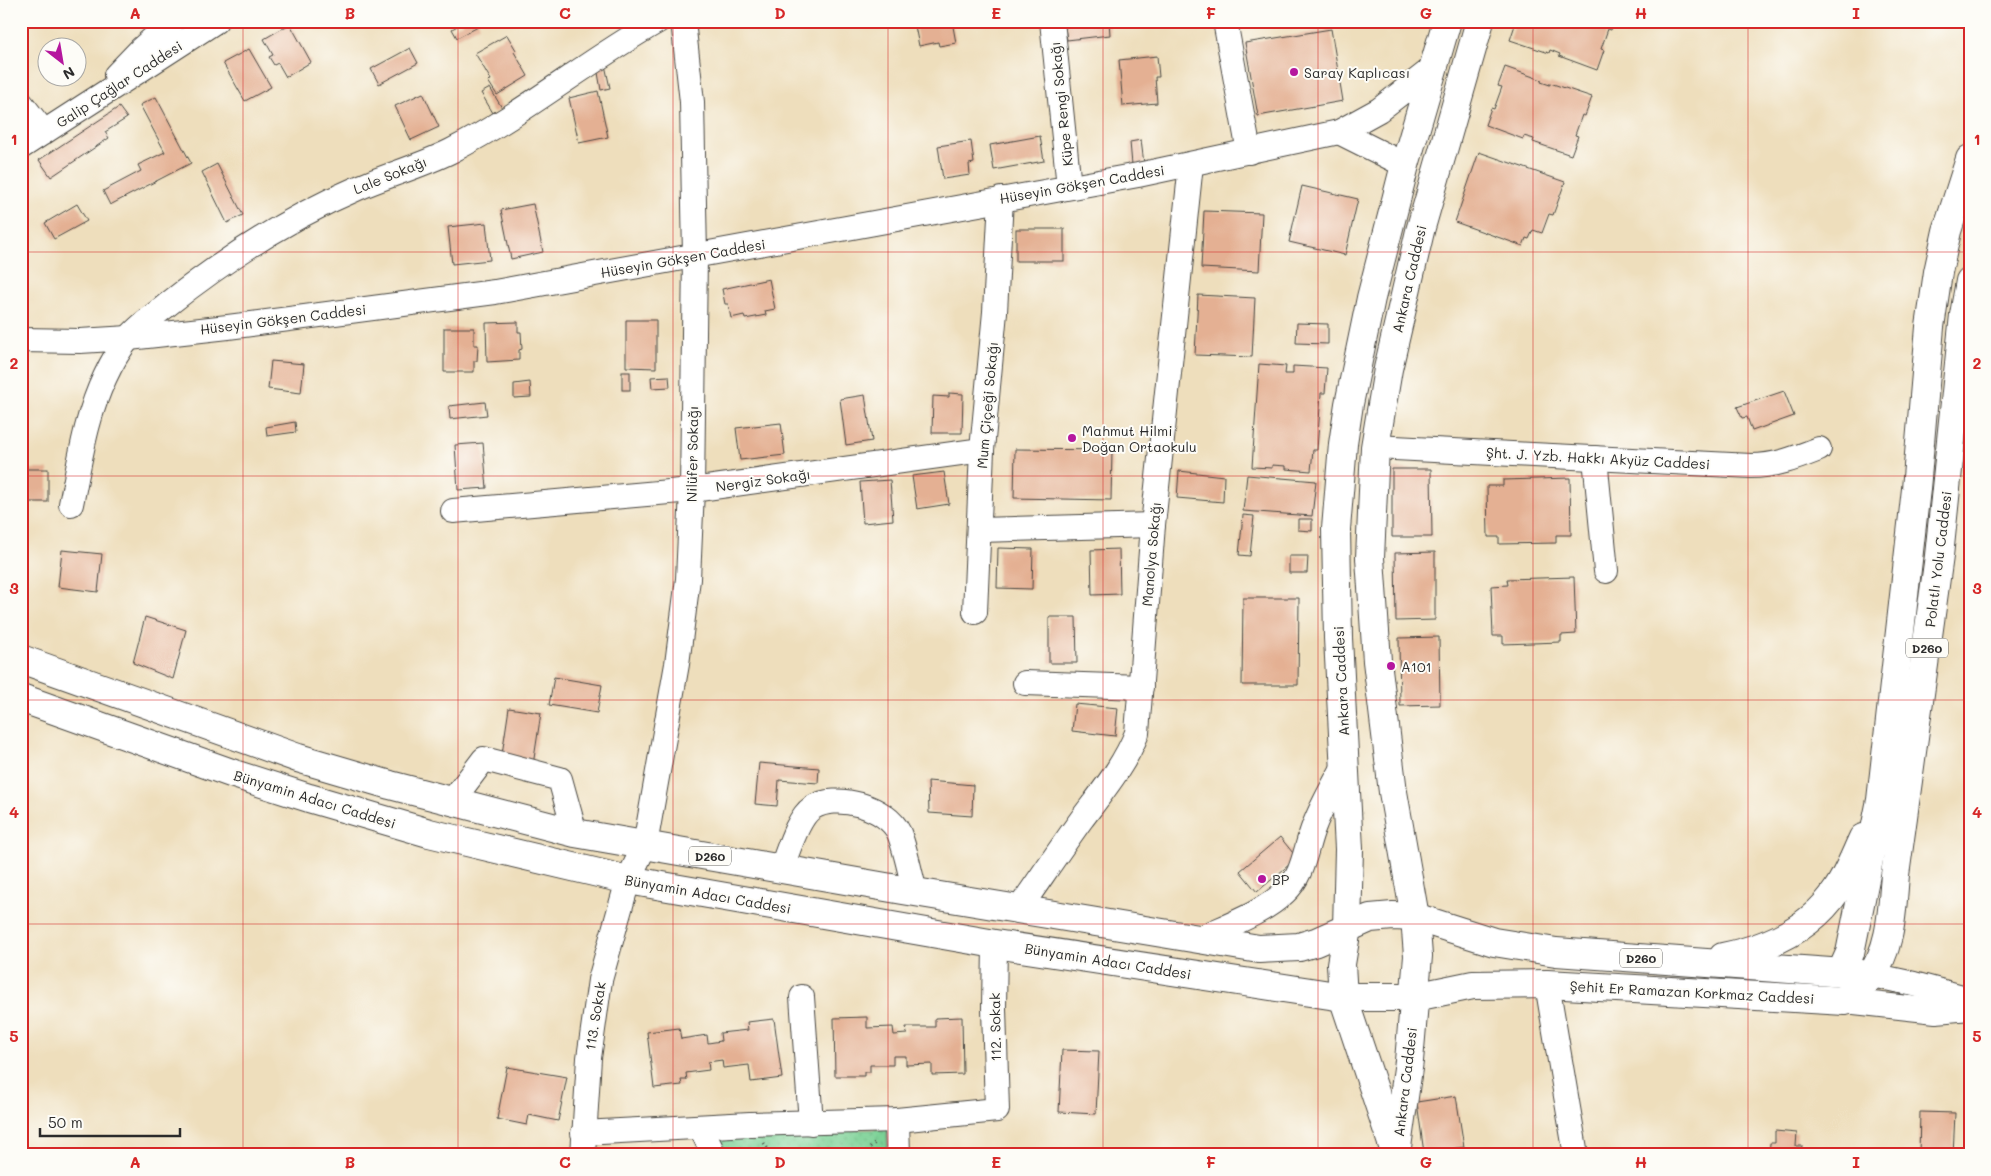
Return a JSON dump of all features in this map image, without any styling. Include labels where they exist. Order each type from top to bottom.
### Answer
[{"type":"main road","name":"Ankara Caddesi","points":[[1396,1154],[1343,997],[1342,958],[1346,928],[1349,849],[1336,551],[1344,444],[1358,355],[1370,298],[1405,165],[1447,21]]},
{"type":"main road","name":"Ankara Caddesi","points":[[1396,1154],[1415,997],[1418,956],[1414,917],[1393,792],[1377,661],[1370,558],[1375,447],[1388,369],[1420,231],[1480,21]]},
{"type":"main road","name":"D260","points":[[1696,962],[1733,955],[1772,943],[1790,934],[1824,907],[1837,890],[1849,869],[1881,800],[1914,499],[1930,327],[1938,272],[1948,231],[1970,159]]},
{"type":"main road","name":"Polatlı Yolu Caddesi","points":[[1845,1001],[1872,975],[1884,949],[1892,916],[1895,875],[1939,556],[1964,315],[1970,281]]},
{"type":"main road","name":"D260","points":[[21,659],[298,758],[575,833],[1259,949],[1280,949],[1316,942],[1370,918],[1414,917]]},
{"type":"main road","name":"Bünyamin Adacı Caddesi","points":[[21,698],[165,750],[309,798],[428,833],[628,880],[995,944],[1343,997],[1415,997]]},
{"type":"main road","points":[[1841,973],[1850,954],[1881,800]]},
{"type":"main road","name":"Şehit Er Ramazan Korkmaz Caddesi","points":[[1414,917],[1494,942],[1556,952],[1872,975]]},
{"type":"main road","name":"Şehit Er Ramazan Korkmaz Caddesi","points":[[1415,997],[1473,986],[1547,984],[1845,1001]]},
{"type":"street","points":[[97,98],[119,70],[173,21]]},
{"type":"street","name":"Galip Çağlar Caddesi","points":[[21,147],[216,21]]},
{"type":"street","name":"Nilüfer Sokağı","points":[[628,880],[645,845],[677,664],[688,579],[692,490],[694,256],[692,102],[682,21]]},
{"type":"street","name":"Küpe Rengi Sokağı","points":[[1052,21],[1069,187]]},
{"type":"street","points":[[1225,21],[1249,152]]},
{"type":"street","name":"Lale Sokağı","points":[[71,504],[89,420],[97,394],[106,375],[129,338],[187,289],[264,237],[323,204],[449,152],[482,135],[656,22]]},
{"type":"street","name":"Hüseyin Gökşen Caddesi","points":[[21,340],[129,338],[434,300],[694,256],[1191,164],[1339,132],[1379,110],[1433,68]]},
{"type":"street","points":[[21,103],[44,132]]},
{"type":"street","points":[[1339,132],[1405,165]]},
{"type":"street","name":"Manolya Sokağı","points":[[1019,909],[1061,847],[1122,766],[1137,733],[1153,525],[1191,164]]},
{"type":"street","name":"Mum Çiçeği Sokağı","points":[[974,612],[980,530],[982,450],[996,303],[1001,198]]},
{"type":"street","name":"Şht. J. Yzb. Hakkı Akyüz Caddesi","points":[[1375,447],[1769,466],[1819,449]]},
{"type":"street","name":"Nergiz Sokağı","points":[[453,511],[692,490],[982,450]]},
{"type":"street","points":[[1595,458],[1606,571]]},
{"type":"street","points":[[980,530],[1153,525]]},
{"type":"street","points":[[1025,683],[1141,688]]},
{"type":"street","points":[[452,801],[484,759],[560,779],[575,833]]},
{"type":"street","points":[[1198,939],[1271,903],[1293,883],[1300,869],[1312,829],[1321,808],[1345,764]]},
{"type":"street","points":[[781,869],[799,824],[811,809],[826,802],[844,802],[871,808],[887,817],[898,832],[915,892]]},
{"type":"street","name":"113. Sokak","points":[[583,1144],[589,1058],[598,989],[609,942],[628,880]]},
{"type":"street","name":"112. Sokak","points":[[897,1120],[997,1110],[994,1008],[995,944]]},
{"type":"street","name":"Şehit Er Ramazan Korkmaz Caddesi","points":[[1872,975],[1970,999]]},
{"type":"street","points":[[1547,984],[1576,1155]]},
{"type":"street","points":[[802,997],[811,1123]]},
{"type":"street","name":"Şehit Er Ramazan Korkmaz Caddesi","points":[[1845,1001],[1914,1010],[1936,1011],[1970,1008]]},
{"type":"street","points":[[583,1144],[701,1128],[750,1124],[897,1120],[898,1155]]},
{"type":"street","points":[[701,1128],[714,1155]]},
{"type":"green space","points":[[887,1129],[888,1155],[722,1155],[710,1133]]},
{"type":"building","points":[[466,21],[478,21],[480,26],[457,38],[452,29]]},
{"type":"building","points":[[914,21],[952,21],[956,43],[939,46],[938,42],[919,46]]},
{"type":"building","points":[[1064,21],[1109,21],[1110,35],[1067,40]]},
{"type":"building","points":[[1520,21],[1614,21],[1611,30],[1608,29],[1601,49],[1604,50],[1597,70],[1559,56],[1560,54],[1550,50],[1549,53],[1510,40],[1516,22],[1520,23]]},
{"type":"building","points":[[290,24],[311,62],[286,77],[278,63],[274,65],[269,57],[273,55],[264,39]]},
{"type":"building","name":"Saray Kaplıcası","points":[[1331,29],[1343,101],[1258,116],[1245,43]]},
{"type":"building","points":[[507,35],[516,50],[514,52],[528,76],[497,95],[488,81],[491,80],[475,53]]},
{"type":"building","points":[[410,48],[418,63],[379,84],[371,69]]},
{"type":"building","points":[[249,49],[271,87],[245,101],[223,63]]},
{"type":"building","points":[[1157,56],[1159,77],[1155,77],[1157,103],[1123,106],[1119,60]]},
{"type":"building","points":[[605,65],[610,88],[601,90],[597,67]]},
{"type":"building","points":[[1505,67],[1542,80],[1541,82],[1550,85],[1550,83],[1592,97],[1585,116],[1582,115],[1575,135],[1578,136],[1571,155],[1533,142],[1534,139],[1524,136],[1523,139],[1485,125],[1491,108],[1494,109],[1502,87],[1498,86]]},
{"type":"building","points":[[490,88],[502,108],[493,113],[481,93]]},
{"type":"building","points":[[598,91],[608,137],[579,143],[569,98]]},
{"type":"building","points":[[423,93],[439,127],[411,140],[395,106]]},
{"type":"building","points":[[156,97],[191,163],[110,205],[103,191],[141,171],[138,165],[165,152],[140,105]]},
{"type":"building","points":[[119,107],[127,118],[105,132],[109,138],[51,177],[39,160]]},
{"type":"building","points":[[1040,136],[1044,161],[994,170],[990,145]]},
{"type":"building","points":[[1141,140],[1144,164],[1132,165],[1130,142]]},
{"type":"building","points":[[971,141],[974,163],[969,164],[970,175],[943,179],[938,146]]},
{"type":"building","points":[[1479,152],[1565,182],[1553,215],[1549,214],[1542,233],[1533,230],[1529,239],[1526,238],[1523,246],[1455,222]]},
{"type":"building","points":[[217,164],[243,215],[227,223],[202,172]]},
{"type":"building","points":[[1302,186],[1358,199],[1345,255],[1289,242]]},
{"type":"building","points":[[77,204],[87,221],[54,239],[45,223]]},
{"type":"building","points":[[533,204],[543,252],[511,259],[501,210]]},
{"type":"building","points":[[1204,211],[1262,213],[1259,271],[1201,268]]},
{"type":"building","points":[[486,223],[490,260],[452,264],[448,227]]},
{"type":"building","points":[[1016,229],[1064,229],[1064,261],[1016,261]]},
{"type":"building","points":[[769,279],[775,309],[765,311],[766,315],[745,319],[744,315],[731,318],[728,304],[725,304],[722,289]]},
{"type":"building","points":[[1198,295],[1255,298],[1252,357],[1195,355]]},
{"type":"building","points":[[626,320],[656,320],[656,368],[626,367]]},
{"type":"building","points":[[518,322],[518,332],[521,332],[522,349],[519,350],[519,360],[487,362],[486,323]]},
{"type":"building","points":[[1297,323],[1328,324],[1328,344],[1296,343]]},
{"type":"building","points":[[444,328],[474,328],[474,345],[478,345],[477,361],[474,361],[474,372],[444,372]]},
{"type":"building","points":[[271,361],[304,364],[301,393],[268,389]]},
{"type":"building","points":[[1259,364],[1286,366],[1285,374],[1293,374],[1293,366],[1327,368],[1325,393],[1321,393],[1317,450],[1313,450],[1311,471],[1286,469],[1286,466],[1272,465],[1272,468],[1252,467]]},
{"type":"building","points":[[622,372],[630,372],[630,390],[622,390]]},
{"type":"building","points":[[669,376],[670,387],[652,388],[651,377]]},
{"type":"building","points":[[530,382],[531,397],[514,398],[514,384]]},
{"type":"building","points":[[1784,391],[1794,416],[1752,431],[1747,417],[1742,418],[1737,407]]},
{"type":"building","points":[[949,393],[963,394],[962,433],[932,433],[933,396],[949,397]]},
{"type":"building","points":[[865,395],[872,441],[846,445],[840,399]]},
{"type":"building","points":[[485,402],[487,415],[450,419],[449,406]]},
{"type":"building","points":[[295,422],[296,432],[267,436],[266,427]]},
{"type":"building","points":[[781,423],[785,455],[740,460],[736,428]]},
{"type":"building","points":[[483,443],[487,488],[458,490],[455,445]]},
{"type":"building","points":[[1015,449],[1112,450],[1111,500],[1014,498]]},
{"type":"building","points":[[21,469],[48,469],[48,502],[21,502]]},
{"type":"building","points":[[1392,469],[1431,469],[1432,537],[1392,537]]},
{"type":"building","points":[[1179,471],[1224,476],[1223,502],[1177,498]]},
{"type":"building","points":[[944,472],[949,504],[917,509],[912,476]]},
{"type":"building","points":[[1247,475],[1316,481],[1312,516],[1243,511]]},
{"type":"building","points":[[1570,478],[1571,535],[1556,535],[1556,543],[1499,544],[1499,537],[1488,537],[1487,486],[1503,486],[1503,480]]},
{"type":"building","points":[[890,480],[893,520],[863,523],[860,482]]},
{"type":"building","points":[[1243,515],[1254,516],[1250,556],[1239,555]]},
{"type":"building","points":[[1298,519],[1312,519],[1312,531],[1298,530]]},
{"type":"building","points":[[998,548],[1033,549],[1032,589],[997,588]]},
{"type":"building","points":[[1119,549],[1120,594],[1092,595],[1091,550]]},
{"type":"building","points":[[62,550],[102,554],[98,592],[58,587]]},
{"type":"building","points":[[1435,552],[1435,620],[1396,621],[1395,553]]},
{"type":"building","points":[[1289,556],[1308,556],[1307,573],[1289,573]]},
{"type":"building","points":[[1574,577],[1576,634],[1561,635],[1561,642],[1503,644],[1503,636],[1493,636],[1491,586],[1508,585],[1507,579]]},
{"type":"building","points":[[1243,598],[1299,598],[1298,685],[1242,685]]},
{"type":"building","points":[[145,617],[186,630],[173,679],[133,663]]},
{"type":"building","points":[[1049,617],[1076,617],[1077,663],[1049,663]]},
{"type":"building","points":[[1439,637],[1440,705],[1400,706],[1399,638]]},
{"type":"building","points":[[554,677],[602,685],[597,713],[549,705]]},
{"type":"building","points":[[1075,704],[1118,708],[1115,736],[1072,731]]},
{"type":"building","points":[[509,708],[541,713],[531,778],[499,774]]},
{"type":"building","points":[[759,763],[819,768],[818,783],[779,780],[777,806],[755,804]]},
{"type":"building","points":[[928,781],[973,785],[972,816],[929,813]]},
{"type":"building","points":[[1280,837],[1297,858],[1257,892],[1240,871]]},
{"type":"building","points":[[867,1017],[867,1028],[893,1027],[894,1035],[907,1034],[906,1027],[935,1027],[935,1018],[962,1017],[963,1074],[932,1075],[932,1064],[906,1065],[906,1056],[893,1056],[893,1065],[870,1065],[870,1072],[864,1072],[864,1076],[835,1076],[834,1018]]},
{"type":"building","points":[[774,1019],[782,1078],[751,1082],[749,1065],[723,1068],[722,1060],[708,1062],[709,1070],[686,1073],[687,1080],[681,1080],[682,1085],[654,1088],[647,1032],[679,1028],[681,1039],[707,1035],[708,1043],[721,1041],[720,1033],[748,1030],[747,1022]]},
{"type":"building","points":[[1062,1050],[1099,1051],[1096,1114],[1059,1112]]},
{"type":"building","points":[[507,1067],[567,1077],[558,1121],[529,1115],[527,1125],[497,1119]]},
{"type":"building","points":[[1456,1096],[1464,1147],[1424,1153],[1417,1102]]},
{"type":"building","points":[[1920,1112],[1955,1113],[1953,1155],[1919,1155]]},
{"type":"building","points":[[1775,1131],[1797,1133],[1796,1146],[1802,1146],[1801,1155],[1769,1155],[1770,1143],[1775,1143]]},
{"type":"place","name":"Saray Kaplıcası","points":[[1294,72]]},
{"type":"place","name":"Mahmut Hilmi Doğan Ortaokulu","points":[[1072,438]]},
{"type":"place","name":"A101","points":[[1391,666]]},
{"type":"place","name":"BP","points":[[1262,879]]}]
